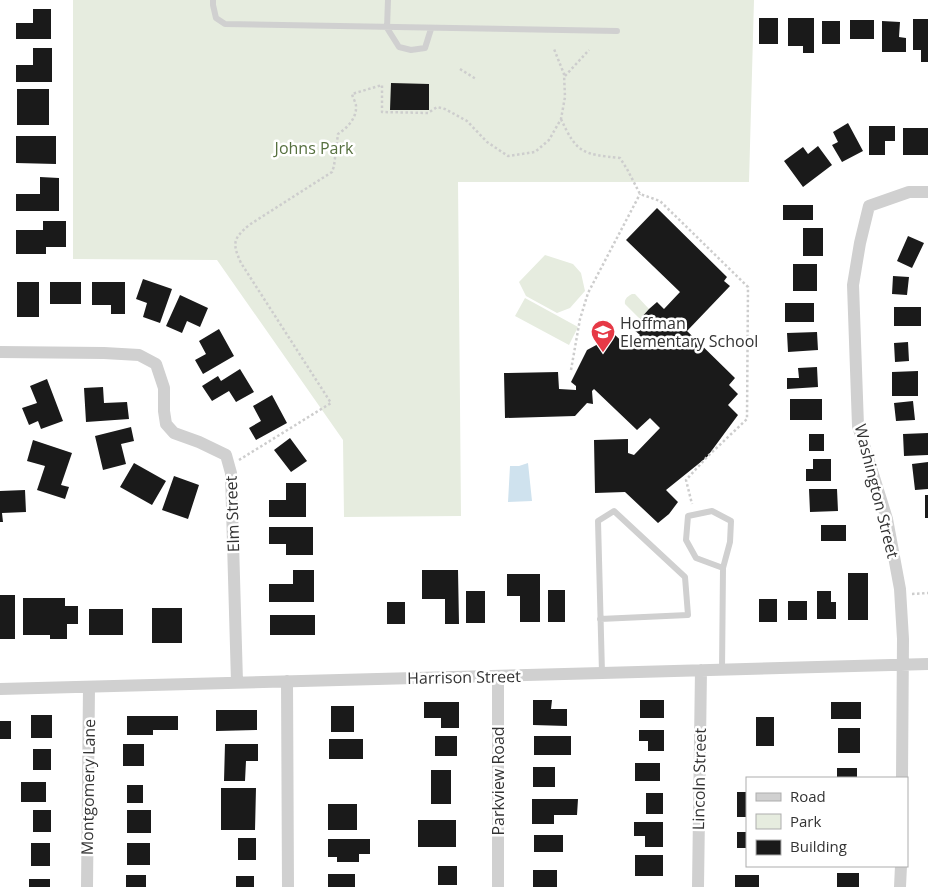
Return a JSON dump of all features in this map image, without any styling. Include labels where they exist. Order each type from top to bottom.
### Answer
[{"type":"street","name":"Washington Street","points":[[902,777],[903,639],[900,589],[887,519],[858,426],[853,285],[869,206],[909,192],[928,192]]},
{"type":"street","name":"Elm Street","points":[[0,352],[139,355],[156,364],[164,388],[166,424],[174,433],[226,455],[232,473],[237,682]]},
{"type":"street","name":"Harrison Street","points":[[0,689],[928,664]]},
{"type":"street","name":"Lincoln Street","points":[[698,887],[701,670]]},
{"type":"street","name":"Parkview Road","points":[[498,676],[498,887]]},
{"type":"street","points":[[287,681],[288,887]]},
{"type":"street","name":"Montgomery Lane","points":[[87,887],[90,687]]},
{"type":"street","points":[[900,887],[901,867]]},
{"type":"lane","points":[[213,0],[216,18],[225,24],[617,31]]},
{"type":"lane","points":[[388,0],[387,28],[399,47],[411,50],[425,48],[431,28]]},
{"type":"lane","points":[[600,619],[688,615],[685,577],[614,510],[598,521],[600,619],[602,674]]},
{"type":"lane","points":[[722,670],[723,568],[730,542],[731,521],[712,510],[688,516],[686,540],[696,558],[723,568]]},
{"type":"path","points":[[230,466],[331,403],[241,263],[235,249],[238,235],[249,225],[332,172],[338,134],[345,129],[355,116],[356,106],[352,94],[382,85],[382,112],[428,113],[437,107],[445,109],[467,121],[487,142],[508,156],[535,152],[549,140],[561,119],[565,97],[565,76],[554,49]]},
{"type":"path","points":[[565,76],[589,50]]},
{"type":"path","points":[[460,69],[476,79]]},
{"type":"path","points":[[561,119],[569,137],[580,150],[592,155],[620,158],[628,169],[640,194],[660,201],[748,287],[747,418],[686,480],[692,504]]},
{"type":"path","points":[[571,370],[580,319],[588,293],[640,194]]},
{"type":"green space","name":"Johns Park","points":[[73,0],[754,0],[749,182],[458,182],[461,516],[344,517],[343,440],[217,260],[73,259]]},
{"type":"green space","points":[[545,255],[573,264],[581,273],[585,291],[570,308],[557,313],[526,296],[519,282]]},
{"type":"green space","points":[[635,294],[649,309],[640,319],[625,304],[626,299]]},
{"type":"green space","points":[[525,298],[578,327],[569,345],[515,316]]},
{"type":"water","points":[[528,463],[532,501],[508,502],[510,466]]},
{"type":"building","points":[[33,9],[51,9],[51,39],[16,39],[16,23],[33,23]]},
{"type":"building","points":[[759,18],[778,18],[778,44],[759,44]]},
{"type":"building","points":[[788,18],[814,18],[814,53],[803,53],[803,46],[788,46]]},
{"type":"building","points":[[913,19],[928,19],[928,62],[921,62],[921,50],[913,50]]},
{"type":"building","points":[[850,20],[874,20],[874,39],[850,39]]},
{"type":"building","points":[[822,21],[840,21],[840,44],[822,44]]},
{"type":"building","points":[[882,21],[900,22],[899,37],[906,38],[906,52],[882,52]]},
{"type":"building","points":[[33,48],[52,48],[52,82],[16,82],[16,65],[33,65]]},
{"type":"building","points":[[391,83],[429,84],[429,110],[390,110]]},
{"type":"building","points":[[17,89],[49,89],[49,125],[17,125]]},
{"type":"building","points":[[848,123],[863,151],[842,162],[832,145],[838,142],[833,132]]},
{"type":"building","points":[[869,126],[895,126],[895,141],[885,141],[885,155],[869,155]]},
{"type":"building","points":[[903,128],[928,128],[928,155],[903,155]]},
{"type":"building","points":[[16,136],[56,136],[56,164],[16,163]]},
{"type":"building","points":[[818,146],[832,165],[803,187],[784,161],[803,147],[808,154]]},
{"type":"building","points":[[40,177],[59,178],[59,211],[16,211],[16,194],[40,194]]},
{"type":"building","points":[[783,205],[813,205],[813,220],[783,220]]},
{"type":"building","points":[[657,208],[727,277],[724,281],[730,286],[687,331],[735,378],[729,385],[738,394],[728,405],[738,415],[707,457],[666,490],[678,502],[669,514],[658,523],[625,492],[595,493],[594,440],[628,439],[628,453],[634,455],[660,428],[650,418],[637,430],[594,389],[592,391],[593,404],[587,403],[575,416],[505,418],[504,373],[558,372],[559,389],[576,390],[576,386],[571,382],[587,350],[615,335],[628,347],[640,335],[632,328],[649,309],[657,302],[664,309],[680,292],[626,240]]},
{"type":"building","points":[[43,221],[66,221],[66,247],[46,247],[46,254],[16,254],[16,230],[43,230]]},
{"type":"building","points":[[803,228],[823,228],[823,256],[803,256]]},
{"type":"building","points":[[908,236],[924,243],[912,268],[897,261]]},
{"type":"building","points":[[793,264],[817,264],[817,291],[793,291]]},
{"type":"building","points":[[893,276],[909,277],[907,295],[892,294]]},
{"type":"building","points":[[143,279],[172,289],[160,323],[143,317],[147,303],[136,299]]},
{"type":"building","points":[[17,282],[39,282],[39,317],[17,317]]},
{"type":"building","points":[[50,282],[81,282],[81,304],[50,304]]},
{"type":"building","points":[[92,282],[125,282],[125,314],[111,314],[111,305],[92,305]]},
{"type":"building","points":[[180,295],[208,308],[200,327],[187,321],[182,333],[166,326]]},
{"type":"building","points":[[785,303],[814,303],[814,322],[785,322]]},
{"type":"building","points":[[894,307],[921,307],[921,326],[894,326]]},
{"type":"building","points":[[219,329],[234,356],[203,374],[195,360],[206,354],[199,341]]},
{"type":"building","points":[[817,332],[818,350],[788,352],[787,333]]},
{"type":"building","points":[[908,342],[909,361],[895,362],[894,343]]},
{"type":"building","points":[[817,367],[818,387],[787,389],[787,378],[799,378],[798,368]]},
{"type":"building","points":[[240,369],[254,392],[236,402],[229,391],[212,401],[202,386],[218,376],[221,381]]},
{"type":"building","points":[[918,371],[918,396],[892,396],[892,372]]},
{"type":"building","points":[[47,379],[63,421],[41,429],[38,421],[29,425],[22,408],[37,403],[30,386]]},
{"type":"building","points":[[103,387],[104,403],[127,402],[129,419],[86,422],[84,388]]},
{"type":"building","points":[[272,395],[287,423],[256,440],[249,428],[261,421],[253,406]]},
{"type":"building","points":[[790,399],[822,399],[822,420],[790,420]]},
{"type":"building","points":[[913,401],[915,420],[896,421],[894,403]]},
{"type":"building","points":[[131,427],[134,441],[121,444],[126,464],[103,470],[95,436]]},
{"type":"building","points":[[928,433],[928,455],[904,456],[903,434]]},
{"type":"building","points":[[809,434],[824,434],[824,451],[809,451]]},
{"type":"building","points":[[290,438],[307,461],[291,472],[274,450]]},
{"type":"building","points":[[33,440],[72,453],[61,485],[69,487],[65,499],[37,490],[45,466],[27,461]]},
{"type":"building","points":[[813,459],[831,459],[831,481],[806,481],[806,469],[813,469]]},
{"type":"building","points":[[928,462],[928,489],[915,490],[912,464]]},
{"type":"building","points":[[134,463],[166,481],[152,505],[120,487]]},
{"type":"building","points":[[174,476],[199,485],[188,519],[162,510]]},
{"type":"building","points":[[286,483],[306,483],[306,517],[269,517],[269,500],[286,500]]},
{"type":"building","points":[[809,489],[837,489],[838,511],[810,512]]},
{"type":"building","points":[[25,490],[26,512],[2,513],[3,522],[0,522],[0,491]]},
{"type":"building","points":[[925,495],[928,495],[928,518],[925,518]]},
{"type":"building","points":[[821,525],[846,525],[846,541],[821,541]]},
{"type":"building","points":[[269,527],[313,527],[313,555],[286,555],[286,544],[269,544]]},
{"type":"building","points":[[293,570],[314,570],[314,602],[269,602],[269,584],[293,584]]},
{"type":"building","points":[[422,570],[458,570],[459,624],[445,624],[445,599],[422,599]]},
{"type":"building","points":[[848,573],[868,573],[868,620],[848,620]]},
{"type":"building","points":[[507,574],[540,574],[540,622],[520,622],[520,596],[507,596]]},
{"type":"building","points":[[548,590],[565,590],[565,622],[548,622]]},
{"type":"building","points":[[466,591],[485,591],[485,623],[466,623]]},
{"type":"building","points":[[817,591],[831,591],[831,602],[836,602],[836,619],[817,619]]},
{"type":"building","points":[[0,595],[15,595],[15,639],[0,639]]},
{"type":"building","points":[[23,598],[65,598],[65,606],[78,606],[78,624],[67,624],[67,639],[50,639],[50,635],[23,635]]},
{"type":"building","points":[[759,599],[777,599],[777,622],[759,622]]},
{"type":"building","points":[[788,601],[807,601],[807,620],[788,620]]},
{"type":"building","points":[[387,602],[405,602],[405,624],[387,624]]},
{"type":"building","points":[[152,608],[182,608],[182,643],[152,643]]},
{"type":"building","points":[[89,609],[123,609],[123,635],[89,635]]},
{"type":"building","points":[[270,615],[315,615],[315,635],[270,635]]},
{"type":"building","points":[[533,700],[552,700],[551,709],[567,709],[567,726],[533,725]]},
{"type":"building","points":[[640,700],[664,700],[664,718],[640,718]]},
{"type":"building","points":[[424,702],[459,702],[459,728],[441,728],[441,718],[424,718]]},
{"type":"building","points":[[831,702],[861,702],[861,719],[831,719]]},
{"type":"building","points":[[331,706],[354,706],[354,732],[331,732]]},
{"type":"building","points":[[216,710],[257,710],[257,730],[216,731]]},
{"type":"building","points":[[31,715],[52,715],[52,738],[31,738]]},
{"type":"building","points":[[127,716],[178,716],[178,730],[153,730],[153,735],[127,735]]},
{"type":"building","points":[[756,717],[774,717],[774,746],[756,746]]},
{"type":"building","points":[[0,721],[11,721],[11,739],[0,739]]},
{"type":"building","points":[[838,728],[860,728],[860,753],[838,753]]},
{"type":"building","points":[[639,730],[664,730],[664,751],[648,751],[648,741],[639,741]]},
{"type":"building","points":[[435,736],[457,736],[457,756],[435,756]]},
{"type":"building","points":[[534,736],[571,736],[571,755],[534,755]]},
{"type":"building","points":[[329,739],[363,739],[363,759],[329,759]]},
{"type":"building","points":[[123,744],[144,744],[144,766],[123,766]]},
{"type":"building","points":[[225,744],[258,744],[258,761],[246,761],[245,781],[224,781]]},
{"type":"building","points":[[33,749],[51,749],[51,770],[33,770]]},
{"type":"building","points":[[635,763],[660,763],[660,781],[635,781]]},
{"type":"building","points":[[533,767],[555,767],[555,787],[533,787]]},
{"type":"building","points":[[837,768],[857,768],[857,777],[837,777]]},
{"type":"building","points":[[431,770],[451,770],[451,804],[431,804]]},
{"type":"building","points":[[21,782],[46,782],[46,802],[21,802]]},
{"type":"building","points":[[127,785],[143,785],[143,803],[127,803]]},
{"type":"building","points":[[221,788],[256,788],[255,830],[221,830]]},
{"type":"building","points":[[737,792],[746,792],[746,817],[737,817]]},
{"type":"building","points":[[646,793],[663,793],[663,814],[646,814]]},
{"type":"building","points":[[532,799],[578,799],[577,815],[554,815],[554,824],[532,824]]},
{"type":"building","points":[[328,804],[357,804],[357,830],[328,830]]},
{"type":"building","points":[[33,810],[51,810],[51,832],[33,832]]},
{"type":"building","points":[[127,810],[151,810],[151,833],[127,833]]},
{"type":"building","points":[[418,820],[456,820],[456,847],[418,847]]},
{"type":"building","points":[[634,822],[663,822],[663,847],[645,847],[645,836],[634,836]]},
{"type":"building","points":[[737,832],[746,832],[746,848],[737,848]]},
{"type":"building","points":[[534,835],[563,835],[563,852],[534,852]]},
{"type":"building","points":[[238,838],[256,838],[256,860],[238,860]]},
{"type":"building","points":[[328,839],[370,839],[370,854],[359,854],[359,862],[337,862],[337,857],[328,857]]},
{"type":"building","points":[[31,843],[50,843],[50,866],[31,866]]},
{"type":"building","points":[[127,843],[150,843],[150,865],[127,865]]},
{"type":"building","points":[[635,855],[663,855],[663,876],[635,876]]},
{"type":"building","points":[[438,866],[457,866],[457,885],[438,885]]},
{"type":"building","points":[[533,870],[557,870],[557,887],[533,887]]},
{"type":"building","points":[[837,873],[859,873],[859,887],[837,887]]},
{"type":"building","points":[[328,874],[355,874],[355,887],[328,887]]},
{"type":"building","points":[[126,875],[146,875],[146,887],[126,887]]},
{"type":"building","points":[[735,875],[759,875],[759,887],[735,887]]},
{"type":"building","points":[[236,876],[254,876],[254,887],[236,887]]},
{"type":"building","points":[[29,879],[50,879],[50,887],[29,887]]},
{"type":"place","name":"Hoffman Elementary School","points":[[603,353]]}]
